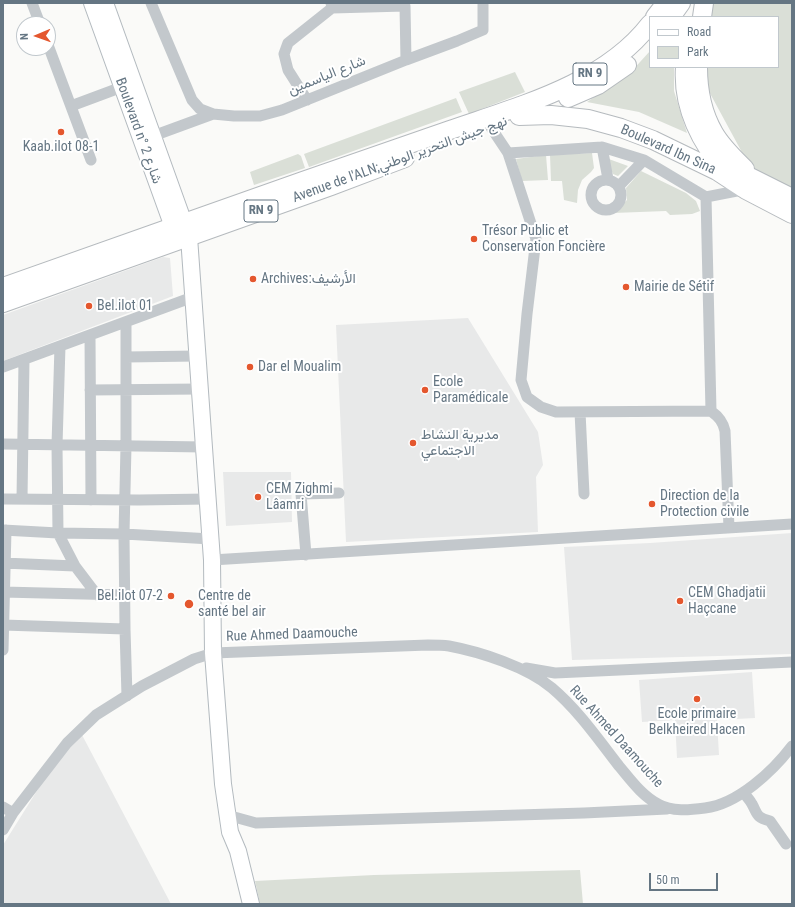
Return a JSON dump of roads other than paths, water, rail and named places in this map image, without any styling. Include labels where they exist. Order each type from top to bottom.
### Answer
[{"type":"main road","points":[[656,16],[666,3]]},
{"type":"main road","points":[[672,16],[681,3]]},
{"type":"main road","points":[[691,16],[692,3]]},
{"type":"main road","points":[[702,16],[704,3]]},
{"type":"main road","name":"Avenue de l'ALN;نهج جيش التحرير الوطني","points":[[183,236],[339,183],[490,126],[571,85],[600,68],[621,54],[649,25]]},
{"type":"main road","name":"RN 9","points":[[545,106],[598,85],[628,64],[649,45]]},
{"type":"main road","name":"Boulevard Ibn Sina","points":[[685,68],[685,90],[690,110],[696,128],[713,158]]},
{"type":"main road","points":[[698,68],[698,79],[705,111],[714,133],[752,185],[792,214]]},
{"type":"main road","name":"Boulevard Ibn Sina","points":[[519,111],[545,106],[572,106],[598,110],[616,115],[654,129],[686,147],[713,158],[752,185]]},
{"type":"main road","name":"Avenue de l'ALN;نهج جيش التحرير الوطني","points":[[3,303],[519,111]]},
{"type":"main road","name":"Boulevard Ibn Sina","points":[[519,111],[588,119],[621,128],[653,140],[717,171],[752,185],[792,198]]},
{"type":"main road","points":[[3,287],[183,236]]},
{"type":"street","points":[[32,3],[37,16]]},
{"type":"street","name":"Boulevard n° شارع 2","points":[[92,3],[122,87],[183,236]]},
{"type":"street","name":"Boulevard n° شارع 2","points":[[105,3],[153,136],[183,236]]},
{"type":"street","points":[[151,3],[192,100],[200,109],[213,114]]},
{"type":"street","name":"شارع الياسمين","points":[[153,136],[213,114],[260,116],[307,100],[457,41],[483,30],[483,3]]},
{"type":"street","points":[[307,100],[288,70],[284,54],[288,43],[332,5],[406,4],[406,60]]},
{"type":"street","points":[[52,56],[91,160]]},
{"type":"street","points":[[71,106],[122,87]]},
{"type":"street","points":[[490,126],[508,153],[536,239],[521,380],[527,397],[541,407],[556,412],[711,411],[719,417],[723,423],[725,431],[729,528]]},
{"type":"street","points":[[508,153],[602,147],[644,160],[706,197],[752,185]]},
{"type":"street","points":[[602,147],[608,179]]},
{"type":"street","points":[[619,186],[644,160]]},
{"type":"street","points":[[608,179],[619,186],[621,196],[617,206],[608,210],[598,208],[591,200],[591,190],[597,182],[608,179]]},
{"type":"street","points":[[706,197],[711,411]]},
{"type":"street","points":[[183,236],[193,296],[211,539],[213,653],[223,784],[230,832],[238,851],[251,904]]},
{"type":"street","points":[[3,367],[193,296]]},
{"type":"street","points":[[126,322],[126,500],[124,534],[124,595],[127,696]]},
{"type":"street","points":[[90,335],[91,500]]},
{"type":"street","points":[[60,346],[56,500],[58,534],[75,566],[97,595]]},
{"type":"street","points":[[126,357],[197,356]]},
{"type":"street","points":[[22,499],[24,360]]},
{"type":"street","points":[[90,390],[200,389]]},
{"type":"street","points":[[580,412],[584,494]]},
{"type":"street","points":[[3,444],[204,447]]},
{"type":"street","points":[[306,554],[301,494],[339,493]]},
{"type":"street","points":[[3,499],[208,499]]},
{"type":"street","points":[[212,560],[792,524]]},
{"type":"street","points":[[3,650],[4,530],[58,534],[124,534],[211,539]]},
{"type":"street","points":[[4,563],[75,566]]},
{"type":"street","points":[[4,592],[124,595]]},
{"type":"street","points":[[4,625],[125,629]]},
{"type":"street","name":"Rue Ahmed Daamouche","points":[[3,830],[13,813],[67,743],[96,715],[194,659],[213,653],[428,645],[448,646],[516,666],[553,689],[575,711],[643,792],[658,804],[671,809],[690,810],[708,808],[726,803],[744,793],[762,778],[792,746]]},
{"type":"street","points":[[516,666],[555,673],[792,662]]},
{"type":"street","points":[[744,793],[752,803],[756,815],[761,819],[770,821],[786,844]]},
{"type":"street","points":[[3,807],[13,813]]},
{"type":"street","points":[[227,815],[256,823],[671,809]]},
{"type":"place","name":"Kaab.ilot 08-1","points":[[61,132]]},
{"type":"place","name":"Trésor Public et Conservation Foncière","points":[[474,239]]},
{"type":"place","name":"Archives:الأرشيف","points":[[253,279]]},
{"type":"place","name":"Mairie de Sétif","points":[[626,287]]},
{"type":"place","name":"Bel.ilot 01","points":[[89,306]]},
{"type":"place","name":"Dar el Moualim","points":[[250,367]]},
{"type":"place","name":"Ecole Paramédicale","points":[[425,390]]},
{"type":"place","name":"مديرية النشاط الاجتماعي","points":[[413,443]]},
{"type":"place","name":"CEM Zighmi Lâamri","points":[[258,497]]},
{"type":"place","name":"Direction de la Protection civile","points":[[652,504]]},
{"type":"place","name":"Bel.ilot 07-2","points":[[171,596]]},
{"type":"place","name":"CEM Ghadjatii Haçcane","points":[[680,601]]},
{"type":"place","name":"Centre de santé bel air","points":[[189,604]]},
{"type":"place","name":"Ecole primaire Belkheired Hacen","points":[[697,699]]}]
